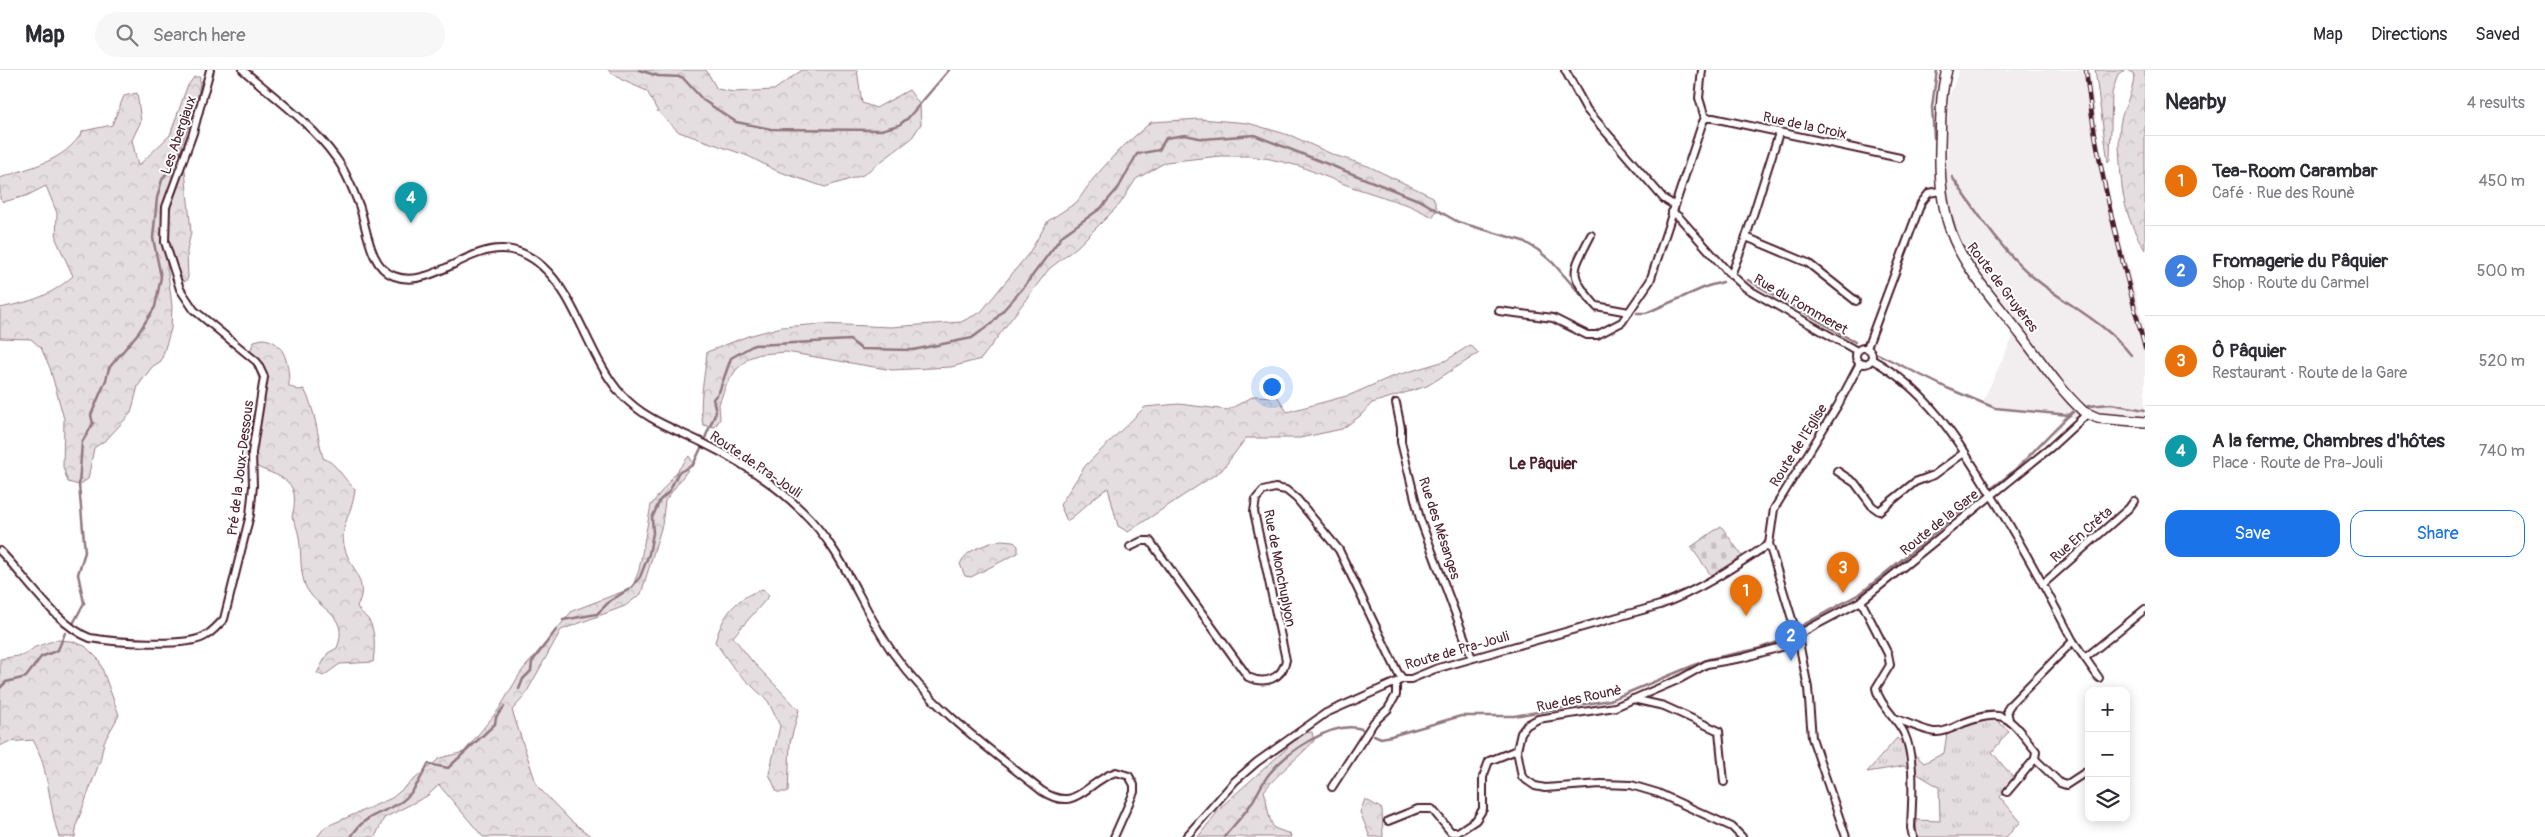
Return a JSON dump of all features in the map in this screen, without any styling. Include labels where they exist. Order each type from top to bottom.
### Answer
[{"type":"street","name":"Les Abergiaux","points":[[166,207],[193,133],[210,70]]},
{"type":"street","name":"Route de Pra-Jouli","points":[[243,70],[316,135],[338,160],[359,205],[377,260],[385,271],[396,277],[409,279],[423,276],[475,254],[492,250],[517,252],[540,264],[561,288],[608,376],[631,404],[658,424],[702,442],[750,472],[790,501],[813,522],[844,564],[890,649],[926,695],[954,722],[1042,791],[1055,799],[1065,801],[1073,798],[1111,774],[1119,772],[1129,776],[1134,785],[1134,792],[1114,837]]},
{"type":"street","points":[[1565,70],[1587,110],[1664,199],[1674,205]]},
{"type":"street","points":[[1499,311],[1553,318],[1586,335],[1597,335],[1622,322],[1650,281],[1674,205],[1705,118],[1699,98],[1702,70]]},
{"type":"street","name":"Route de Gruyères","points":[[1947,70],[1941,103],[1940,191],[1951,235],[1967,266],[2072,398],[2087,414]]},
{"type":"street","name":"Rue de la Croix","points":[[1705,118],[1713,118],[1900,158]]},
{"type":"street","points":[[1731,275],[1746,238],[1779,133]]},
{"type":"street","points":[[1867,348],[1921,203],[1929,193],[1940,191]]},
{"type":"street","name":"Pré de la Joux-Dessous","points":[[0,551],[66,624],[80,634],[90,638],[181,642],[202,638],[224,619],[250,515],[253,486],[252,453],[264,377],[256,362],[194,310],[180,289],[165,242],[166,207]]},
{"type":"street","name":"Rue du Pommeret","points":[[1672,212],[1679,217],[1731,275],[1758,295],[1857,351]]},
{"type":"street","points":[[1591,235],[1574,269],[1574,278],[1596,306],[1628,312]]},
{"type":"street","points":[[1746,238],[1808,263],[1856,301]]},
{"type":"street","points":[[1861,348],[1867,348],[1872,354],[1871,359],[1866,363],[1860,363],[1856,358],[1857,351],[1861,348]]},
{"type":"street","name":"Rue En Crêta","points":[[1871,359],[1905,380],[1926,399],[1965,452],[2024,547],[2085,658]]},
{"type":"street","name":"Route de l'Eglise","points":[[1770,544],[1774,509],[1838,405],[1860,363]]},
{"type":"street","name":"Rue des Mésanges","points":[[1396,403],[1401,428],[1401,442],[1420,520],[1472,658]]},
{"type":"street","points":[[2087,414],[2101,418],[2145,422]]},
{"type":"street","name":"Route de la Gare","points":[[1798,639],[1861,600],[1992,495],[2087,414]]},
{"type":"street","points":[[1837,472],[1855,483],[1872,506],[1879,511],[1915,482],[1934,476],[1965,452]]},
{"type":"street","name":"Rue de Monchuplyon","points":[[1130,547],[1142,541],[1150,541],[1248,677],[1259,682],[1269,680],[1278,676],[1284,668],[1286,660],[1254,512],[1256,499],[1264,491],[1275,488],[1286,490],[1297,499],[1339,550],[1398,673],[1403,679]]},
{"type":"street","name":"Rue En Crêta","points":[[2043,584],[2129,508],[2134,501]]},
{"type":"street","name":"Route de Pra-Jouli","points":[[1186,837],[1235,781],[1257,762],[1326,713],[1396,684],[1403,679],[1412,679],[1434,668],[1660,606],[1691,592],[1770,544]]},
{"type":"street","points":[[1770,544],[1798,639],[1808,688],[1812,738],[1846,837]]},
{"type":"street","points":[[1861,600],[1888,654],[1890,665],[1876,688],[1878,695],[1897,719],[1905,736],[1912,773],[1911,828],[1913,837]]},
{"type":"street","points":[[2099,678],[2085,658],[2145,609]]},
{"type":"street","name":"Rue des Rounè","points":[[1742,837],[1732,827],[1658,793],[1631,784],[1545,788],[1534,786],[1522,776],[1518,750],[1521,733],[1527,725],[1538,719],[1615,706],[1707,664],[1742,658],[1798,639]]},
{"type":"street","points":[[2009,720],[2007,710],[2011,704],[2074,641]]},
{"type":"street","points":[[1332,787],[1374,722],[1388,709],[1396,695],[1396,684]]},
{"type":"street","points":[[1633,699],[1664,706],[1718,731],[1724,782]]},
{"type":"street","points":[[1897,719],[1936,733],[1992,714],[2009,720],[2036,750],[2035,759],[2007,792]]},
{"type":"street","points":[[1388,821],[1418,809],[1432,808],[1451,832],[1458,832],[1476,820],[1482,809],[1483,777],[1489,761],[1518,750]]},
{"type":"street","points":[[2035,759],[2060,783],[2066,785],[2085,773]]},
{"type":"shaded area","points":[[1959,70],[2090,70],[2098,134],[2114,216],[2145,328],[2145,420],[2089,420],[1981,405],[2019,324],[1955,235],[1946,185],[1948,101]]},
{"type":"green space","points":[[608,70],[706,70],[717,89],[734,92],[774,90],[802,70],[857,70],[862,103],[876,108],[909,90],[920,105],[921,124],[911,139],[863,175],[825,187],[777,171],[748,156],[679,132],[658,112],[647,91],[622,80]]},
{"type":"green space","points":[[2095,70],[2125,70],[2118,74],[2112,93],[2110,159],[2108,162]]},
{"type":"green space","points":[[2127,70],[2145,70],[2145,250],[2129,218],[2121,176],[2120,125],[2134,77],[2133,73]]},
{"type":"green space","points":[[194,77],[200,77],[194,113],[170,168],[185,170],[191,232],[187,251],[188,278],[185,282],[180,278],[172,259],[166,257],[172,306],[171,329],[161,361],[152,367],[138,386],[131,413],[107,439],[94,448],[88,479],[79,485],[68,482],[63,467],[64,419],[50,368],[41,348],[31,339],[0,338],[0,308],[39,298],[73,276],[56,239],[57,213],[46,186],[26,196],[3,202],[0,199],[0,178],[47,162],[67,150],[83,131],[112,125],[124,96],[137,93],[141,121],[132,140],[138,166],[170,135],[187,87]]},
{"type":"green space","points":[[1200,119],[1248,123],[1292,136],[1334,155],[1368,166],[1433,197],[1437,208],[1433,217],[1408,205],[1352,187],[1299,166],[1270,159],[1249,156],[1220,156],[1166,162],[1136,179],[1120,204],[1077,247],[1049,269],[981,359],[951,367],[892,370],[786,352],[760,354],[749,358],[736,370],[726,385],[719,404],[720,419],[715,427],[703,425],[702,398],[707,352],[748,336],[782,327],[822,324],[891,327],[961,322],[981,312],[1029,253],[1048,221],[1077,202],[1093,179],[1118,151],[1151,122]]},
{"type":"green space","points":[[263,339],[277,344],[285,356],[289,386],[298,390],[304,389],[314,414],[323,458],[336,467],[355,489],[343,533],[343,541],[360,584],[361,591],[357,606],[366,616],[372,627],[373,662],[340,664],[323,676],[317,673],[328,653],[337,648],[340,636],[339,627],[336,619],[316,600],[305,585],[301,568],[300,543],[292,517],[293,490],[288,482],[261,469],[242,456],[241,438],[251,424],[261,384],[254,365],[248,357],[254,341]]},
{"type":"green space","points":[[1470,345],[1479,353],[1427,386],[1372,403],[1360,416],[1342,429],[1300,438],[1246,438],[1222,470],[1128,532],[1118,526],[1108,488],[1067,521],[1060,505],[1085,466],[1145,407],[1179,404],[1228,410],[1254,396],[1278,397],[1287,412],[1350,395],[1391,377],[1445,361]]},
{"type":"green space","points":[[689,456],[693,463],[665,501],[662,525],[641,594],[625,606],[561,630],[524,697],[512,710],[537,786],[571,821],[592,837],[483,837],[439,785],[427,796],[384,818],[375,837],[317,837],[325,827],[392,798],[440,758],[464,752],[499,709],[521,672],[572,611],[632,588],[639,570],[651,505]]},
{"type":"green space","points":[[1721,526],[1743,557],[1713,578],[1691,547]]},
{"type":"green space","points":[[1001,540],[1013,541],[1018,546],[1018,553],[971,577],[965,576],[960,564],[967,554]]},
{"type":"green space","points":[[763,589],[769,596],[733,637],[752,661],[799,710],[790,743],[788,792],[777,792],[769,774],[780,726],[768,701],[735,670],[715,642],[718,632],[731,609],[745,597]]},
{"type":"green space","points":[[56,640],[71,641],[85,646],[99,660],[119,715],[104,742],[100,761],[77,823],[75,837],[59,837],[43,763],[33,740],[8,742],[0,746],[0,659],[24,655],[35,647]]},
{"type":"green space","points":[[1994,718],[2009,731],[1992,752],[2015,780],[2000,797],[2021,822],[2006,837],[1917,837],[1916,820],[1940,821],[1939,787],[1904,766],[1867,772],[1897,738],[1924,763],[1944,753],[1947,733]]},
{"type":"green space","points":[[1312,732],[1314,741],[1264,791],[1274,828],[1290,834],[1291,837],[1198,837],[1222,806],[1287,748],[1295,734]]},
{"type":"green space","points":[[1365,799],[1382,809],[1383,837],[1370,837],[1360,812]]},
{"type":"waterway","points":[[639,70],[658,76],[682,77],[703,100],[736,122],[771,129],[881,130],[899,125],[908,118],[949,70]]},
{"type":"waterway","points":[[1934,138],[1932,107],[1937,70]]},
{"type":"waterway","points":[[196,109],[202,82]]},
{"type":"waterway","points":[[74,622],[84,603],[78,574],[85,552],[79,485],[82,442],[93,424],[91,415],[109,368],[139,332],[155,307],[161,277],[153,238],[157,198],[162,180],[182,149],[192,126]]},
{"type":"waterway","points":[[705,438],[716,412],[713,399],[719,392],[731,358],[754,345],[850,340],[861,349],[913,350],[972,338],[992,323],[1023,288],[1063,235],[1101,208],[1119,187],[1137,154],[1159,150],[1166,138],[1185,135],[1204,139],[1254,135],[1421,201],[1458,222],[1523,241],[1538,250],[1553,263],[1596,312]]},
{"type":"waterway","points":[[1952,177],[1990,230],[2021,266],[2046,287],[2109,332],[2131,355]]},
{"type":"waterway","points":[[1748,280],[1855,342]]},
{"type":"waterway","points":[[1637,313],[1646,313],[1708,286],[1723,282]]},
{"type":"waterway","points":[[1878,354],[1947,388],[1995,408],[2070,415]]},
{"type":"waterway","points":[[2088,406],[2111,404],[2145,410]]},
{"type":"waterway","points":[[1993,487],[2015,470],[2073,412]]},
{"type":"waterway","points":[[563,620],[597,614],[610,601],[631,588],[640,577],[649,554],[653,533],[652,518],[660,500],[669,492],[678,473],[693,465],[702,446]]},
{"type":"waterway","points":[[1801,626],[1861,593],[1982,494]]},
{"type":"waterway","points":[[519,689],[523,679],[531,671],[532,662],[556,630]]},
{"type":"waterway","points":[[0,688],[6,682],[26,677],[41,657],[58,650],[65,633]]},
{"type":"waterway","points":[[1374,735],[1381,738],[1391,736],[1461,716],[1514,716],[1610,700],[1709,659],[1757,649],[1778,642],[1791,633]]},
{"type":"waterway","points":[[351,837],[362,823],[406,798],[417,785],[428,764],[448,768],[495,724],[496,717],[504,707]]},
{"type":"waterway","points":[[1224,837],[1248,808],[1269,774],[1287,756],[1324,733],[1350,727],[1362,729]]},
{"type":"railway","points":[[2086,70],[2090,105],[2103,175],[2118,245],[2145,348]]},
{"type":"place","name":"A la ferme, Chambres d'hôtes","points":[[411,223]]},
{"type":"place","name":"Ô Pâquier","points":[[1843,593]]},
{"type":"place","name":"Tea-Room Carambar","points":[[1746,616]]},
{"type":"place","name":"Fromagerie du Pâquier","points":[[1791,661]]},
{"type":"district","name":"Le Pâquier","points":[[1543,463]]}]
